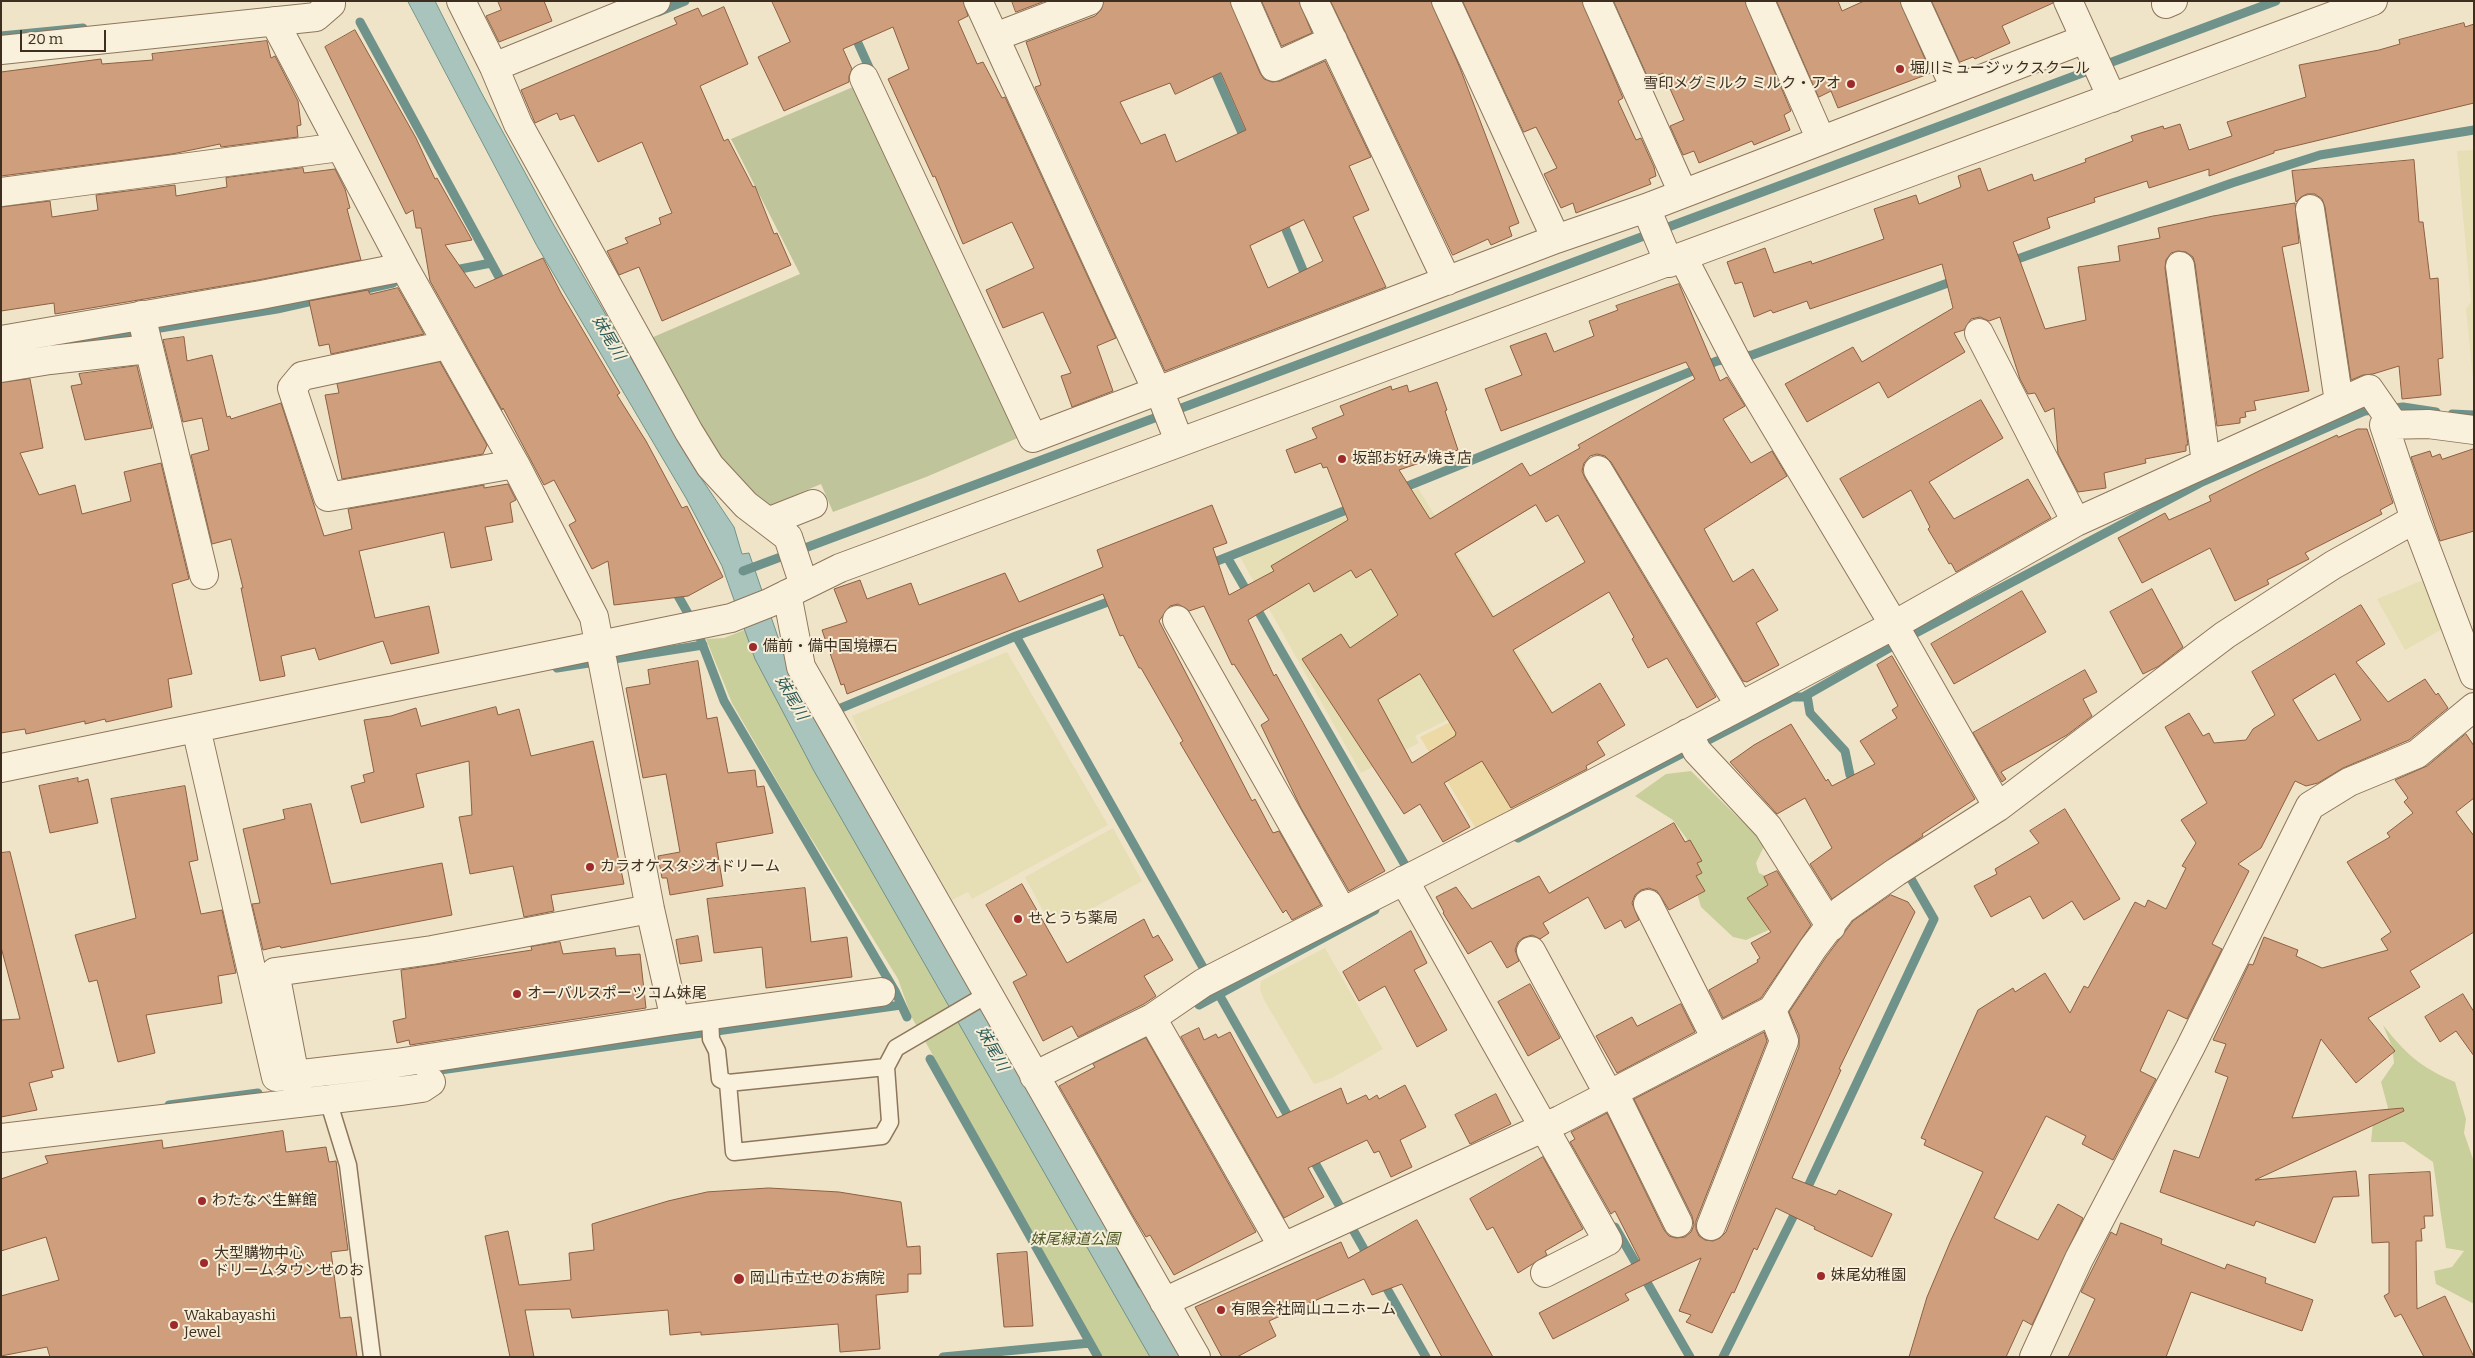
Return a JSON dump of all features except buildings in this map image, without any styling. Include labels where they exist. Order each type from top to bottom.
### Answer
[{"type":"street","points":[[1,50],[316,17],[331,4],[331,1]]},
{"type":"street","points":[[461,1],[494,67],[518,124],[688,432],[710,466],[746,505],[779,529],[790,588],[801,667],[981,998],[1034,1076],[1196,1357]]},
{"type":"street","points":[[494,67],[656,1]]},
{"type":"street","points":[[978,1],[1177,435]]},
{"type":"street","points":[[995,37],[1088,1]]},
{"type":"street","points":[[1245,1],[1274,67],[1333,40]]},
{"type":"street","points":[[1314,1],[1446,282]]},
{"type":"street","points":[[1446,1],[1556,239]]},
{"type":"street","points":[[1597,1],[1684,193]]},
{"type":"street","points":[[1760,1],[1821,140]]},
{"type":"street","points":[[1915,1],[1955,88]]},
{"type":"street","points":[[2068,1],[2108,90]]},
{"type":"street","points":[[1,768],[196,728],[601,655],[741,614],[790,588],[1177,435],[1672,257],[2108,90],[2373,1]]},
{"type":"street","points":[[274,21],[404,267],[515,464],[594,617],[650,909],[675,1020]]},
{"type":"street","points":[[864,78],[1033,438],[1160,396],[1556,239],[1648,213],[1684,193],[1955,88],[2088,45]]},
{"type":"street","points":[[1,192],[340,147]]},
{"type":"street","points":[[2310,209],[2339,402]]},
{"type":"street","points":[[1648,213],[1672,257],[1736,360],[1900,635],[1998,807]]},
{"type":"street","points":[[2180,266],[2206,463]]},
{"type":"street","points":[[1,368],[50,360],[145,333],[261,295],[404,267]]},
{"type":"street","points":[[1,340],[145,333]]},
{"type":"street","points":[[145,333],[204,575]]},
{"type":"street","points":[[1979,333],[2076,522]]},
{"type":"street","points":[[447,345],[302,376],[292,388],[328,497],[515,464]]},
{"type":"street","points":[[1034,1076],[1152,1018],[1210,980],[1342,910],[1408,888],[1692,742],[1740,706],[1900,635],[2076,522],[2339,402],[2369,389],[2386,414],[2428,424],[2474,430]]},
{"type":"street","points":[[2386,414],[2384,425],[2415,519],[2474,675]]},
{"type":"street","points":[[1598,470],[1740,706]]},
{"type":"street","points":[[779,529],[813,504]]},
{"type":"street","points":[[1164,1302],[1544,1128],[1772,1010],[1812,948],[1831,927],[1842,910],[1902,868],[1998,807],[2225,635],[2333,566],[2415,519]]},
{"type":"street","points":[[1177,620],[1342,910]]},
{"type":"street","points":[[2034,1357],[2079,1259],[2190,1048],[2310,806],[2349,782],[2417,754],[2474,707]]},
{"type":"street","points":[[196,728],[286,1076]]},
{"type":"street","points":[[1692,742],[1768,827],[1831,927]]},
{"type":"street","points":[[1408,888],[1608,1241],[1545,1273]]},
{"type":"street","points":[[1648,904],[1716,1039]]},
{"type":"street","points":[[290,1104],[275,972],[432,950],[650,909]]},
{"type":"street","points":[[1531,951],[1611,1094],[1678,1223]]},
{"type":"street","points":[[1,1138],[328,1100],[399,1076],[675,1020],[710,1026],[881,992]]},
{"type":"street","points":[[1710,1226],[1784,1040],[1772,1010]]},
{"type":"street","points":[[1152,1018],[1283,1247]]},
{"type":"street","points":[[286,1076],[399,1076],[422,1088],[430,1082]]},
{"type":"lane","points":[[728,1083],[734,1152],[882,1136],[890,1122],[886,1067],[896,1048],[981,998]]},
{"type":"lane","points":[[710,1026],[717,1050],[720,1079],[728,1083],[886,1067]]},
{"type":"lane","points":[[328,1100],[348,1165],[372,1357]]},
{"type":"shaded area","points":[[2474,150],[2474,389],[2466,309],[2471,302],[2457,151]]},
{"type":"shaded area","points":[[1418,488],[1532,677],[1415,736],[1419,743],[1361,773],[1240,557]]},
{"type":"shaded area","points":[[2426,579],[2446,627],[2405,650],[2377,599]]},
{"type":"shaded area","points":[[1007,652],[1108,825],[972,899],[968,892],[952,900],[863,743],[852,716]]},
{"type":"shaded area","points":[[1113,828],[1142,881],[1068,922],[1063,913],[1048,920],[1025,877]]},
{"type":"shaded area","points":[[1325,948],[1383,1049],[1332,1078],[1314,1084],[1264,1000],[1260,989],[1261,981]]},
{"type":"green space","points":[[860,84],[1020,437],[926,477],[833,512],[821,484],[767,507],[711,456],[644,341],[800,274],[731,139]]},
{"type":"green space","name":"妹尾緑道公園","points":[[770,620],[785,667],[1182,1357],[1103,1357],[1046,1259],[911,1016],[898,979],[795,812],[732,703],[706,639],[724,638]]},
{"type":"green space","points":[[1691,771],[1765,844],[1756,863],[1759,873],[1768,877],[1783,869],[1795,885],[1794,912],[1771,929],[1746,940],[1733,937],[1701,907],[1695,886],[1697,853],[1673,820],[1635,796],[1666,774]]},
{"type":"green space","points":[[2383,1025],[2414,1059],[2432,1071],[2455,1082],[2466,1119],[2464,1133],[2474,1162],[2474,1304],[2436,1284],[2434,1271],[2452,1267],[2464,1251],[2446,1248],[2433,1162],[2404,1142],[2371,1142],[2373,1122],[2388,1108],[2381,1082],[2394,1063],[2392,1047]]},
{"type":"sand","points":[[1534,681],[1591,775],[1478,832],[1420,737]]},
{"type":"water","name":"妹尾川","points":[[408,1],[435,1],[481,92],[552,222],[699,475],[734,527],[742,554],[749,553],[789,669],[1045,1118],[1139,1288],[1144,1287],[1185,1357],[1150,1357],[814,771],[755,659],[722,566],[686,498],[537,246]]},
{"type":"waterway","points":[[658,12],[685,1]]},
{"type":"waterway","points":[[743,571],[2276,1]]},
{"type":"waterway","points":[[360,22],[505,288]]},
{"type":"waterway","points":[[1,36],[83,28]]},
{"type":"waterway","points":[[853,32],[872,74]]},
{"type":"waterway","points":[[1212,65],[1246,142]]},
{"type":"waterway","points":[[2009,262],[2232,183],[2320,155],[2474,130]]},
{"type":"waterway","points":[[1281,218],[1308,282]]},
{"type":"waterway","points":[[450,271],[491,263]]},
{"type":"waterway","points":[[1398,490],[1717,361],[1752,355],[1956,280]]},
{"type":"waterway","points":[[25,350],[277,309],[393,283]]},
{"type":"waterway","points":[[1518,838],[1792,697],[1803,697],[1912,635],[2200,483],[2365,411],[2403,407],[2436,412]]},
{"type":"waterway","points":[[2452,414],[2474,415]]},
{"type":"waterway","points":[[1207,565],[1354,507]]},
{"type":"waterway","points":[[1227,557],[1405,865]]},
{"type":"waterway","points":[[673,587],[690,617]]},
{"type":"waterway","points":[[841,708],[1016,636],[1116,599]]},
{"type":"waterway","points":[[1016,636],[1209,978]]},
{"type":"waterway","points":[[700,638],[724,701],[895,991],[907,1017]]},
{"type":"waterway","points":[[557,668],[703,645]]},
{"type":"waterway","points":[[1807,695],[1810,713],[1845,751],[1850,775],[1857,785]]},
{"type":"waterway","points":[[1804,1195],[1934,919],[1891,844]]},
{"type":"waterway","points":[[1199,1005],[1375,910]]},
{"type":"waterway","points":[[1217,991],[1292,1123]]},
{"type":"waterway","points":[[426,1072],[901,1005]]},
{"type":"waterway","points":[[930,1059],[1098,1357]]},
{"type":"waterway","points":[[169,1105],[258,1093]]},
{"type":"waterway","points":[[1310,1154],[1369,1258]]},
{"type":"waterway","points":[[1723,1357],[1798,1207]]},
{"type":"waterway","points":[[1615,1227],[1690,1357]]},
{"type":"waterway","points":[[1382,1280],[1426,1357]]},
{"type":"waterway","points":[[943,1357],[1090,1343]]},
{"type":"place","name":"堀川ミュージックスクール","points":[[1900,69]]},
{"type":"place","name":"雪印メグミルク ミルク・アオ","points":[[1851,84]]},
{"type":"place","name":"坂部お好み焼き店","points":[[1342,459]]},
{"type":"place","name":"備前・備中国境標石","points":[[753,647]]},
{"type":"place","name":"カラオケスタジオドリーム","points":[[590,867]]},
{"type":"place","name":"せとうち薬局","points":[[1018,919]]},
{"type":"place","name":"オーバルスポーツコム妹尾","points":[[517,994]]},
{"type":"place","name":"わたなべ生鮮館","points":[[202,1201]]},
{"type":"place","name":"大型購物中心 ドリームタウンせのお","points":[[204,1263]]},
{"type":"place","name":"妹尾幼稚園","points":[[1821,1276]]},
{"type":"place","name":"岡山市立せのお病院","points":[[739,1279]]},
{"type":"place","name":"有限会社岡山ユニホーム","points":[[1221,1310]]},
{"type":"place","name":"Wakabayashi Jewel","points":[[174,1325]]}]
